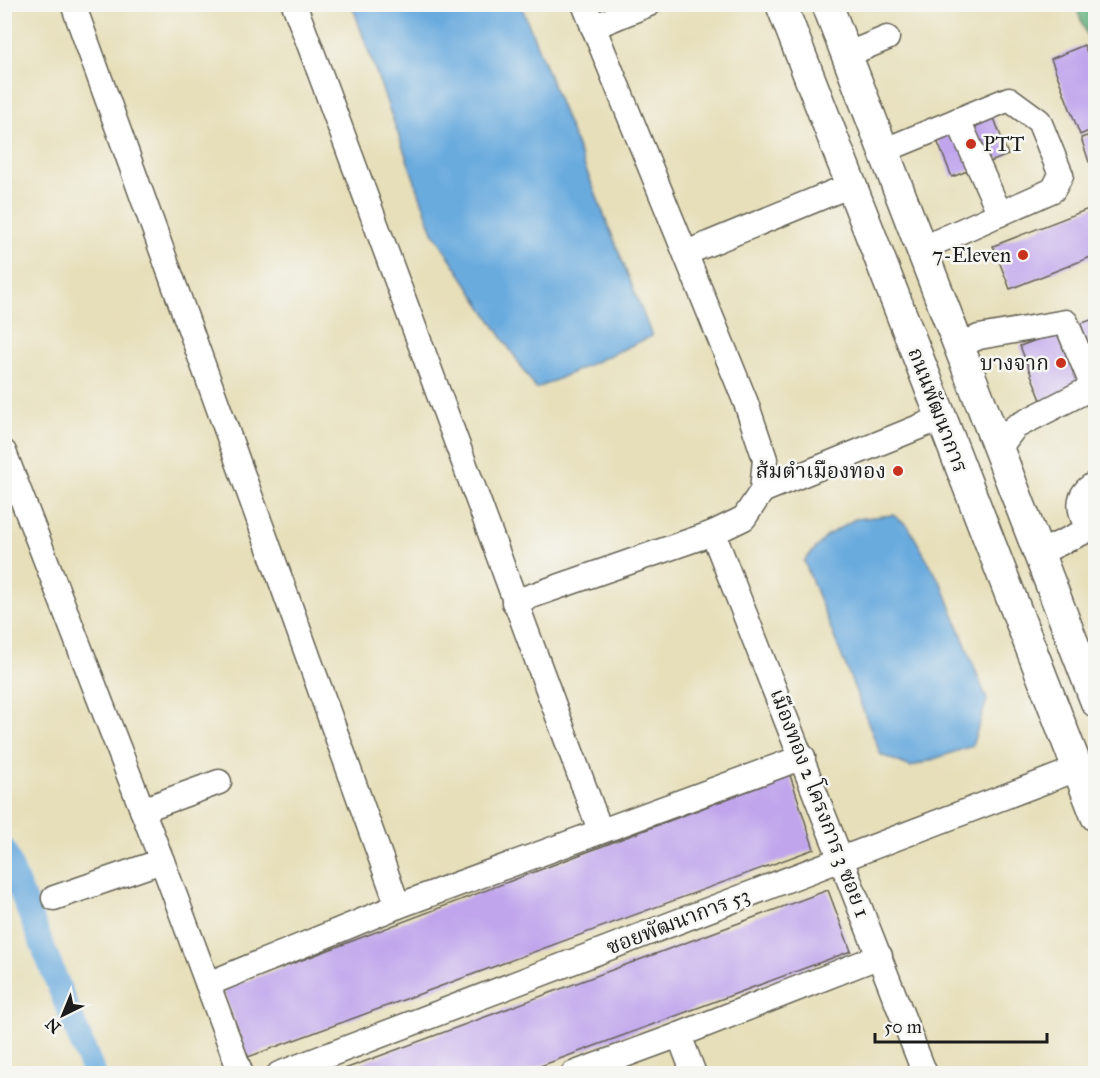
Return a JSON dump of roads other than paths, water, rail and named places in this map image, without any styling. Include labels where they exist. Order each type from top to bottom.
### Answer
[{"type":"main road","name":"ถนนพัฒนาการ","points":[[782,4],[941,418],[1086,761],[1095,816]]},
{"type":"main road","name":"ถนนพัฒนาการ","points":[[827,4],[1095,702]]},
{"type":"main road","points":[[806,68],[846,55]]},
{"type":"street","points":[[72,4],[398,906]]},
{"type":"street","points":[[294,4],[381,233],[514,602],[600,831]]},
{"type":"street","points":[[514,602],[713,533],[744,518],[762,491],[765,459],[746,403],[584,4]]},
{"type":"street","points":[[593,27],[649,4]]},
{"type":"street","points":[[846,55],[887,38]]},
{"type":"street","points":[[883,151],[1009,99],[1039,121],[1061,175],[1053,190],[921,249]]},
{"type":"street","points":[[958,120],[1000,214]]},
{"type":"street","points":[[686,253],[851,185]]},
{"type":"street","points":[[958,346],[979,337],[1066,322],[1093,387],[1015,427],[998,451]]},
{"type":"street","points":[[762,491],[941,418]]},
{"type":"street","points":[[4,452],[162,861],[241,1074]]},
{"type":"street","points":[[1037,554],[1091,535],[1080,513],[1080,506],[1082,494],[1095,483]]},
{"type":"street","name":"เมืองทอง 2 โครงการ 3 ซอย 1","points":[[713,533],[926,1074]]},
{"type":"street","points":[[208,984],[398,906],[802,757]]},
{"type":"street","name":"ซอยพัฒนาการ 53","points":[[279,1074],[840,859],[1086,761]]},
{"type":"street","points":[[142,810],[219,782]]},
{"type":"street","points":[[54,898],[162,861]]},
{"type":"street","points":[[573,1074],[880,956]]},
{"type":"street","points":[[679,1035],[694,1074]]},
{"type":"water","points":[[352,5],[521,5],[652,336],[536,389],[433,232]]},
{"type":"water","points":[[893,515],[908,526],[943,587],[987,700],[972,746],[911,767],[881,755],[804,561],[828,535],[855,519]]},
{"type":"waterway","points":[[4,850],[94,1074]]},
{"type":"place","name":"PTT","points":[[971,144]]},
{"type":"place","name":"7-Eleven","points":[[1023,255]]},
{"type":"place","name":"บางจาก","points":[[1061,363]]},
{"type":"place","name":"ส้มตำเมืองทอง","points":[[898,471]]}]
